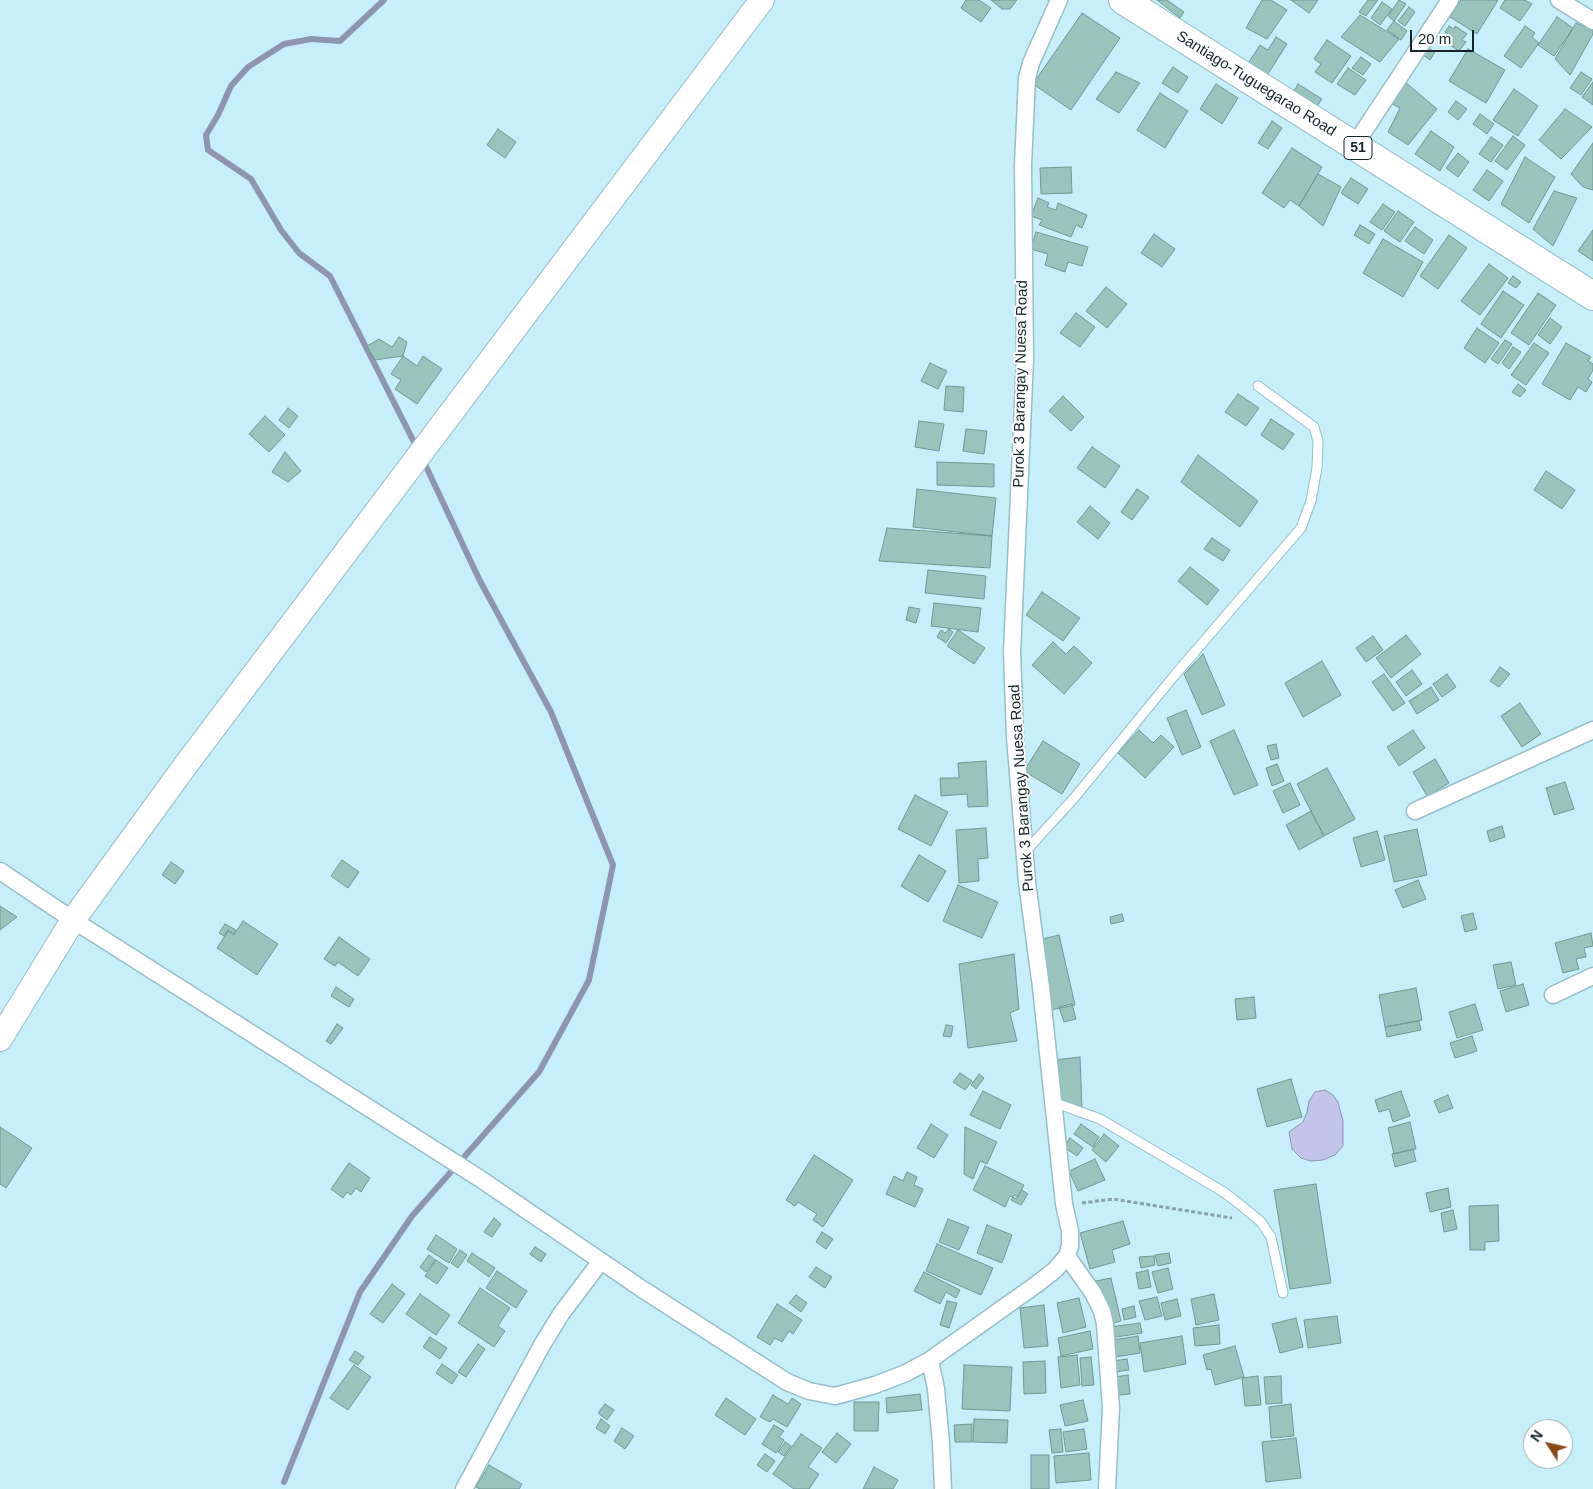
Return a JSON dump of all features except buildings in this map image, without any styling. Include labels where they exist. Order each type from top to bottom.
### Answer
[{"type":"highway","name":"Santiago-Tuguegarao Road","points":[[1123,0],[1593,296]]},
{"type":"main road","points":[[0,1039],[73,920],[190,759],[762,0]]},
{"type":"street","name":"Purok 3 Barangay Nuesa Road","points":[[1059,0],[1031,63],[1027,78],[1023,165],[1025,360],[1012,652],[1015,737],[1025,852],[1064,1204],[1070,1231],[1070,1246],[1067,1256]]},
{"type":"street","points":[[1354,146],[1450,0]]},
{"type":"street","points":[[1559,0],[1593,21]]},
{"type":"street","points":[[1415,811],[1593,730]]},
{"type":"street","points":[[0,871],[73,920],[479,1178],[642,1289],[787,1382],[809,1391],[835,1396],[875,1385],[906,1373],[930,1360],[1037,1284],[1055,1270],[1067,1256],[1094,1293],[1102,1311],[1105,1324],[1111,1408],[1108,1489]]},
{"type":"street","points":[[1553,996],[1593,976]]},
{"type":"street","points":[[464,1489],[542,1345],[561,1314],[601,1261]]},
{"type":"street","points":[[930,1360],[936,1389],[943,1489]]},
{"type":"lane","points":[[1025,852],[1075,797],[1180,668],[1301,528],[1311,501],[1317,468],[1318,441],[1314,427],[1258,386]]},
{"type":"lane","points":[[1053,1102],[1100,1119],[1114,1127],[1222,1191],[1261,1222],[1271,1237],[1283,1293]]},
{"type":"path","points":[[1064,1204],[1113,1200],[1261,1222]]},
{"type":"water","points":[[1325,1090],[1333,1095],[1338,1102],[1343,1121],[1343,1146],[1335,1155],[1323,1160],[1311,1161],[1301,1158],[1292,1149],[1289,1132],[1303,1122],[1309,1101],[1315,1092]]},
{"type":"waterway","points":[[384,0],[340,41],[311,39],[284,44],[248,67],[231,86],[218,115],[206,135],[208,150],[251,179],[281,230],[299,253],[330,276],[417,448]]},
{"type":"waterway","points":[[284,1482],[360,1292],[412,1216],[539,1072],[589,980],[613,865],[551,712],[479,579],[423,460]]}]
